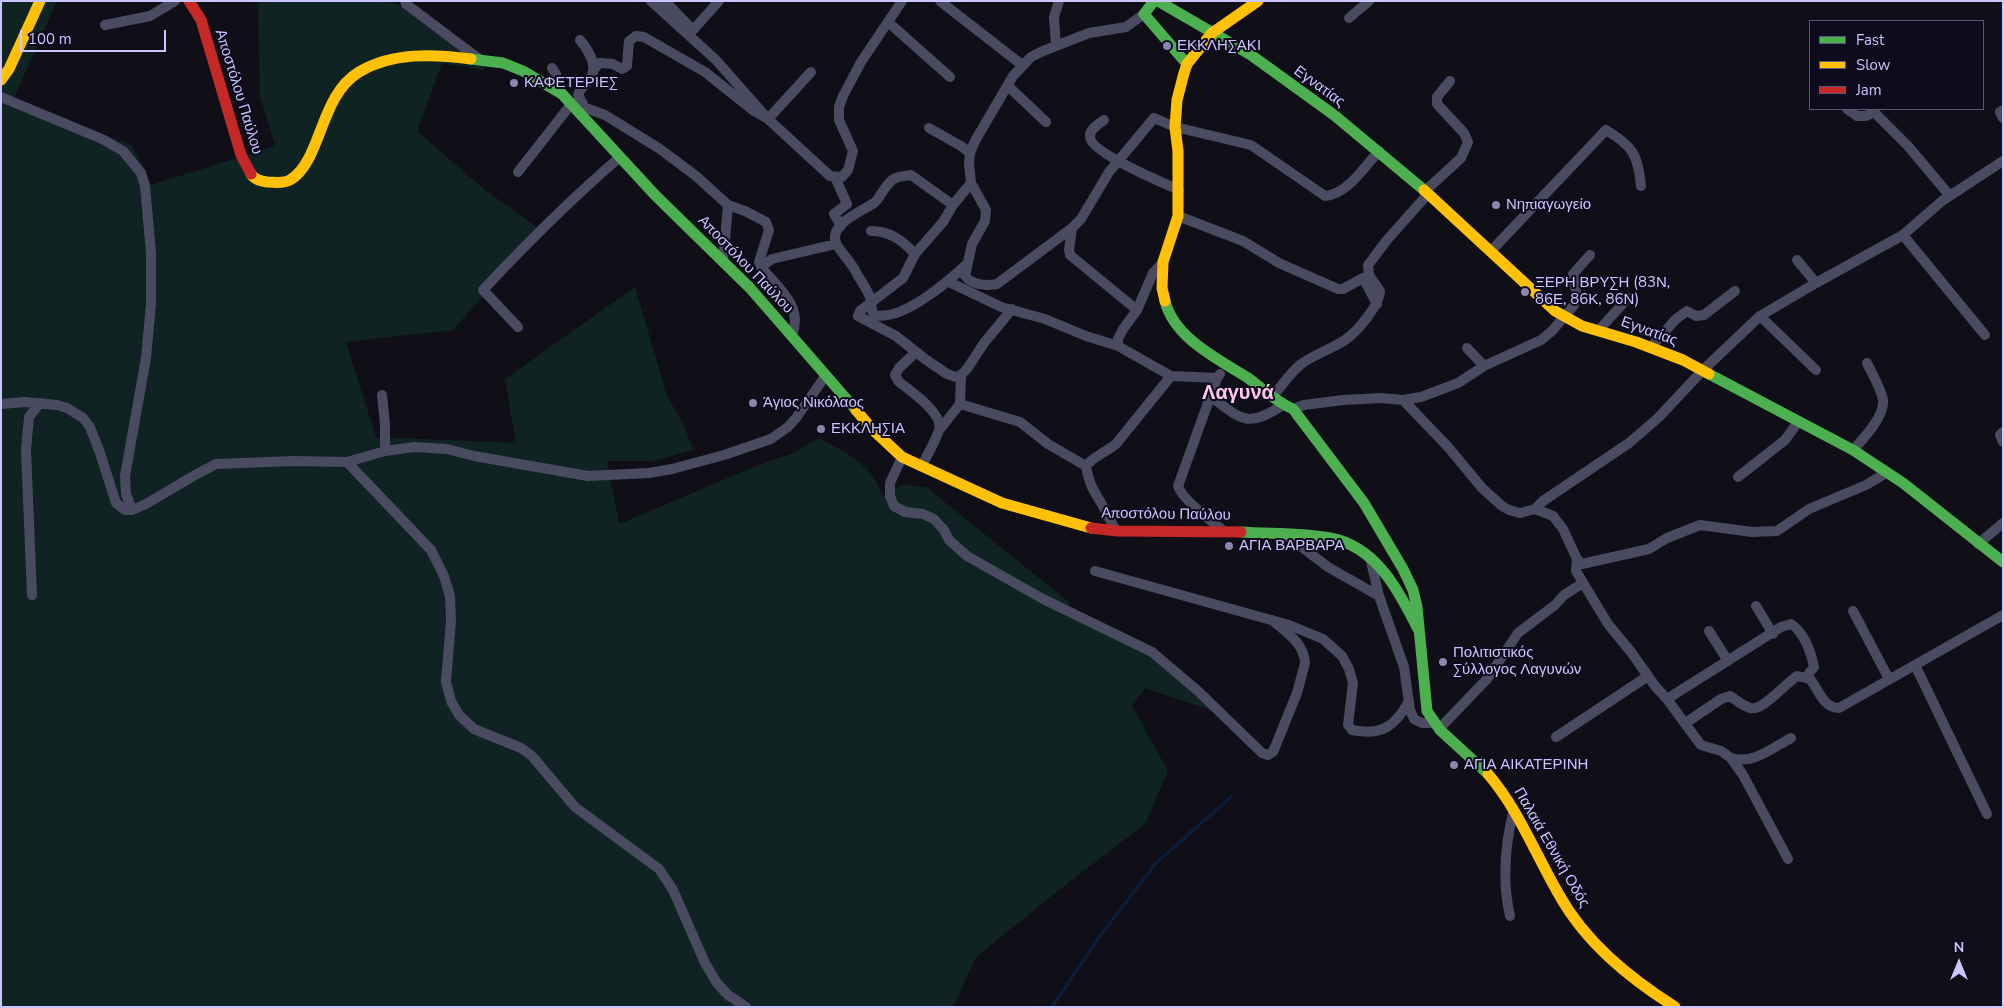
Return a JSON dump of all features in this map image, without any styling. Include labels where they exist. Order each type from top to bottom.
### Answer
[{"type":"street","points":[[1,80],[12,62],[40,1]]},
{"type":"street","points":[[105,25],[150,16],[175,1]]},
{"type":"street","points":[[405,1],[406,4],[480,60]]},
{"type":"street","points":[[651,1],[702,46],[768,119],[830,176],[835,177],[842,176],[848,170],[853,151],[839,120],[839,107],[843,96],[861,62],[902,1]]},
{"type":"street","points":[[665,1],[693,30],[702,46]]},
{"type":"street","points":[[693,30],[719,1]]},
{"type":"street","points":[[940,1],[1022,65]]},
{"type":"street","points":[[1056,46],[1054,17],[1059,1]]},
{"type":"street","points":[[997,284],[987,286],[968,280],[965,276],[972,244],[985,221],[986,210],[970,183],[968,163],[975,141],[1022,65],[1031,57],[1089,33],[1126,27],[1144,14],[1154,1]]},
{"type":"street","name":"Εγνατίας","points":[[1158,1],[1250,55],[1334,115],[1379,151],[1491,251],[1540,299],[1563,316],[1582,326],[1651,347],[1703,370],[1853,450],[1947,516],[1978,544],[2003,562]]},
{"type":"street","points":[[1258,1],[1212,33],[1187,64],[1177,100],[1175,127],[1178,151],[1178,216],[1163,262],[1162,288],[1168,312],[1187,335],[1227,367],[1249,379],[1288,407],[1364,504],[1403,569],[1413,590],[1417,607],[1427,711],[1436,726]]},
{"type":"street","points":[[1349,18],[1369,1]]},
{"type":"street","name":"Αποστόλου Παύλου","points":[[192,4],[201,20],[241,155],[252,177],[267,182],[282,183],[290,180],[302,169],[310,155],[325,116],[343,86],[356,74],[382,62],[414,56],[446,56],[503,63],[523,71],[562,94],[583,113],[620,157],[750,288],[872,429],[902,457],[1002,504],[1085,527],[1117,531],[1224,531],[1330,538],[1346,542],[1370,556],[1404,602],[1418,629]]},
{"type":"street","points":[[1144,14],[1187,64]]},
{"type":"street","points":[[888,22],[950,77]]},
{"type":"street","points":[[768,119],[754,112],[705,72],[644,37],[636,36],[630,41],[627,66],[622,69],[613,64],[600,63],[594,69],[591,78],[578,92],[583,113],[605,115],[660,148],[696,176],[728,205],[766,222],[769,230],[759,262],[761,267],[790,300],[794,318],[792,335]]},
{"type":"street","points":[[580,40],[591,56],[594,69]]},
{"type":"street","points":[[552,68],[558,79],[562,94]]},
{"type":"street","points":[[768,119],[811,72]]},
{"type":"street","points":[[1366,276],[1368,265],[1372,259],[1426,193],[1461,158],[1468,142],[1464,133],[1437,104],[1437,98],[1450,81]]},
{"type":"street","points":[[1008,86],[1046,122]]},
{"type":"street","points":[[1,98],[102,138],[124,151],[141,173],[145,186],[152,277],[146,358],[125,476],[126,494],[132,510]]},
{"type":"street","points":[[518,172],[572,103]]},
{"type":"street","points":[[1848,110],[1857,116],[1866,116],[1874,112],[1908,146],[1950,196]]},
{"type":"street","points":[[2003,110],[2000,112],[2003,118]]},
{"type":"street","points":[[985,299],[997,284],[1072,228],[1081,219],[1109,172],[1154,118],[1175,127],[1251,145],[1325,196],[1334,195],[1343,190],[1379,151]]},
{"type":"street","points":[[1104,120],[1091,131],[1089,135],[1091,140],[1118,162],[1179,190]]},
{"type":"street","points":[[929,128],[962,146],[970,153]]},
{"type":"street","points":[[1491,251],[1606,130],[1632,148],[1640,168],[1641,186]]},
{"type":"street","points":[[518,327],[483,290],[528,242],[582,190],[620,157]]},
{"type":"street","points":[[1403,400],[1455,455],[1482,488],[1502,506],[1520,513],[1535,509],[1543,501],[1644,431],[1745,328],[1760,316],[1816,282],[1903,235],[1950,196],[2003,161]]},
{"type":"street","points":[[953,205],[911,175],[894,177],[875,202],[848,218],[841,226],[836,234],[836,244],[854,268],[871,301],[874,316],[880,317],[890,315],[924,298],[949,282],[969,262]]},
{"type":"street","points":[[835,177],[847,204]]},
{"type":"street","points":[[961,375],[956,377],[947,374],[896,336],[858,316],[860,311],[871,301],[903,278],[916,254],[943,222],[970,183]]},
{"type":"street","points":[[841,226],[834,214],[852,198],[862,209]]},
{"type":"street","points":[[723,262],[728,205]]},
{"type":"street","points":[[1178,216],[1243,241],[1279,263],[1338,289],[1343,289],[1366,276]]},
{"type":"street","points":[[1072,228],[1070,256],[1137,310]]},
{"type":"street","points":[[870,231],[884,231],[905,244],[916,254]]},
{"type":"street","points":[[1903,235],[1985,335]]},
{"type":"street","points":[[761,267],[772,259],[836,244]]},
{"type":"street","points":[[1210,396],[1240,418],[1251,420],[1288,407],[1343,400],[1381,398],[1403,400],[1445,388],[1484,366],[1541,340],[1552,331],[1574,304],[1576,292],[1573,274],[1590,255]]},
{"type":"street","points":[[1796,260],[1816,282]]},
{"type":"street","points":[[1118,346],[1118,339],[1137,310],[1153,273],[1163,262]]},
{"type":"street","points":[[1272,397],[1298,366],[1311,357],[1347,339],[1377,304],[1380,291],[1366,276]]},
{"type":"street","points":[[949,282],[1001,306],[1045,319],[1086,336],[1118,346],[1171,376],[1217,378]]},
{"type":"street","points":[[1651,347],[1676,319],[1687,311],[1696,316],[1704,315],[1735,291]]},
{"type":"street","points":[[1598,331],[1628,298]]},
{"type":"street","points":[[922,466],[940,429],[960,404],[961,375],[990,335],[1012,309]]},
{"type":"street","points":[[1760,316],[1816,370]]},
{"type":"street","points":[[1467,348],[1484,366]]},
{"type":"street","points":[[916,352],[899,368],[895,375],[899,382],[934,411],[940,421],[940,429]]},
{"type":"street","points":[[1853,450],[1870,430],[1880,414],[1883,401],[1867,363]]},
{"type":"street","points":[[1224,531],[1201,514],[1180,492],[1178,486],[1217,378],[1227,367]]},
{"type":"street","points":[[1,404],[40,403],[67,408],[83,418],[90,427],[116,503],[125,510],[132,510],[216,464],[294,461],[347,462],[414,447],[447,449],[474,456],[588,476],[650,473],[724,455],[770,439],[788,427],[796,418],[826,376]]},
{"type":"street","points":[[1117,531],[1111,524],[1106,511],[1089,484],[1086,466],[1091,459],[1104,454],[1116,444],[1171,376]]},
{"type":"street","points":[[382,395],[385,452]]},
{"type":"street","points":[[32,595],[26,450],[29,417],[40,403]]},
{"type":"street","points":[[960,404],[1020,422],[1054,448],[1086,466]]},
{"type":"street","points":[[1738,477],[1785,440],[1798,422]]},
{"type":"street","points":[[2003,432],[2000,434],[2003,442]]},
{"type":"street","points":[[902,457],[890,483],[890,496],[894,506],[905,512],[923,514],[934,519],[944,530],[949,540],[967,556],[1043,599],[1152,652],[1198,691],[1262,753],[1268,755],[1273,752],[1291,710],[1305,663],[1305,656],[1299,643],[1272,620]]},
{"type":"street","points":[[347,462],[431,550],[444,576],[450,596],[452,621],[446,682],[459,715],[474,728],[521,748],[574,808],[659,869],[673,890],[705,962],[717,983],[728,995],[746,1007]]},
{"type":"street","points":[[1535,509],[1553,516],[1563,529],[1577,559],[1582,564],[1649,549],[1666,538],[1700,525],[1752,532],[1777,531],[1809,509],[1866,485],[1886,473]]},
{"type":"street","points":[[1978,544],[2003,523]]},
{"type":"street","points":[[1286,535],[1328,567],[1379,596]]},
{"type":"street","points":[[1370,556],[1379,596],[1404,667],[1410,710],[1414,719],[1436,726]]},
{"type":"street","points":[[1577,559],[1576,571],[1617,637],[1667,698],[1701,745],[1721,751],[1731,758],[1740,761],[1752,759],[1791,738]]},
{"type":"street","points":[[1095,570],[1272,620],[1323,639],[1342,656],[1349,669],[1353,683],[1348,725],[1352,730],[1373,732],[1384,729],[1398,719],[1409,702]]},
{"type":"street","points":[[1436,726],[1487,679],[1518,633],[1555,605],[1564,595],[1583,583]]},
{"type":"street","points":[[1756,606],[1773,634]]},
{"type":"street","points":[[1853,611],[1889,679]]},
{"type":"street","points":[[1686,725],[1687,722],[1721,698],[1730,696],[1746,707],[1756,710],[1767,703],[1788,682],[1797,676],[1806,677],[1814,685],[1826,704],[1832,708],[1845,706],[1889,679],[1980,630],[2003,615]]},
{"type":"street","points":[[1667,698],[1773,634],[1781,627],[1791,624],[1797,628],[1812,653],[1814,667],[1806,677]]},
{"type":"street","points":[[1709,631],[1728,660]]},
{"type":"street","points":[[1915,665],[1987,814]]},
{"type":"street","points":[[1556,737],[1648,676]]},
{"type":"street","name":"Παλαιά Εθνική Οδός","points":[[1436,726],[1457,748],[1482,766],[1514,809],[1558,894],[1581,927],[1605,954],[1647,989],[1675,1007]]},
{"type":"street","points":[[1731,758],[1743,774],[1788,859]]},
{"type":"street","points":[[1510,916],[1505,898],[1507,838],[1514,809]]},
{"type":"green space","points":[[1,1],[57,1],[14,98],[130,145],[140,159],[151,185],[275,146],[260,96],[258,1],[384,1],[420,10],[483,55],[484,70],[442,63],[417,131],[485,190],[541,230],[453,330],[346,342],[376,437],[516,443],[505,379],[635,287],[667,396],[684,425],[693,450],[653,461],[607,461],[619,524],[766,462],[794,453],[818,438],[847,454],[865,467],[878,485],[882,495],[904,485],[926,487],[1070,603],[1067,616],[1152,657],[1221,714],[1145,688],[1132,706],[1168,771],[1145,824],[976,957],[953,1007],[1,1007]]},
{"type":"waterway","points":[[1052,1007],[1097,940],[1156,863],[1232,796]]},
{"type":"traffic: fast","points":[[1154,1],[1144,14],[1187,64]]},
{"type":"traffic: fast","points":[[1158,1],[1251,55],[1334,115],[1424,190]]},
{"type":"traffic: fast","points":[[471,59],[503,63],[523,71],[562,94],[655,195],[750,288],[856,410]]},
{"type":"traffic: fast","points":[[1165,301],[1170,314],[1187,337],[1211,355],[1248,378],[1275,399],[1293,409],[1364,503],[1403,569],[1413,590],[1417,607],[1427,711],[1440,730],[1488,774]]},
{"type":"traffic: fast","points":[[1709,374],[1853,450],[1903,483],[2003,562]]},
{"type":"traffic: fast","points":[[1241,532],[1320,536],[1346,543],[1360,550],[1384,572],[1403,600],[1418,629]]},
{"type":"traffic: slow","points":[[1,80],[9,69],[40,1]]},
{"type":"traffic: slow","points":[[1165,301],[1162,288],[1163,262],[1178,216],[1178,151],[1175,127],[1177,100],[1184,73],[1187,64],[1212,33],[1258,1]]},
{"type":"traffic: slow","points":[[251,174],[260,181],[282,182],[290,180],[301,171],[309,158],[336,96],[346,83],[359,72],[372,65],[414,56],[443,56],[471,59]]},
{"type":"traffic: slow","points":[[1424,190],[1555,311],[1582,326],[1636,342],[1683,360],[1709,374]]},
{"type":"traffic: slow","points":[[856,410],[872,429],[902,457],[1002,503],[1091,528]]},
{"type":"traffic: slow","points":[[1488,774],[1508,802],[1558,893],[1581,927],[1594,943],[1624,971],[1675,1007]]},
{"type":"traffic: jam","points":[[189,1],[201,20],[241,155],[251,174]]},
{"type":"traffic: jam","points":[[1091,528],[1117,531],[1241,532]]},
{"type":"place","name":"ΕΚΚΛΗΣΑΚΙ","points":[[1167,46]]},
{"type":"place","name":"ΚΑΦΕΤΕΡΙΕΣ","points":[[514,83]]},
{"type":"place","name":"Νηπιαγωγείο","points":[[1496,205]]},
{"type":"place","name":"ΞΕΡΗ ΒΡΥΣΗ (83Ν, 86Ε, 86Κ, 86Ν)","points":[[1525,292]]},
{"type":"place","name":"Άγιος Νικόλαος","points":[[753,403]]},
{"type":"place","name":"ΕΚΚΛΗΣΙΑ","points":[[821,429]]},
{"type":"place","name":"ΑΓΙΑ ΒΑΡΒΑΡΑ","points":[[1229,546]]},
{"type":"place","name":"Πολιτιστικός Σύλλογος Λαγυνών","points":[[1443,662]]},
{"type":"place","name":"ΑΓΙΑ ΑΙΚΑΤΕΡΙΝΗ","points":[[1454,765]]},
{"type":"district","name":"Λαγυνά","points":[[1238,394]]}]
